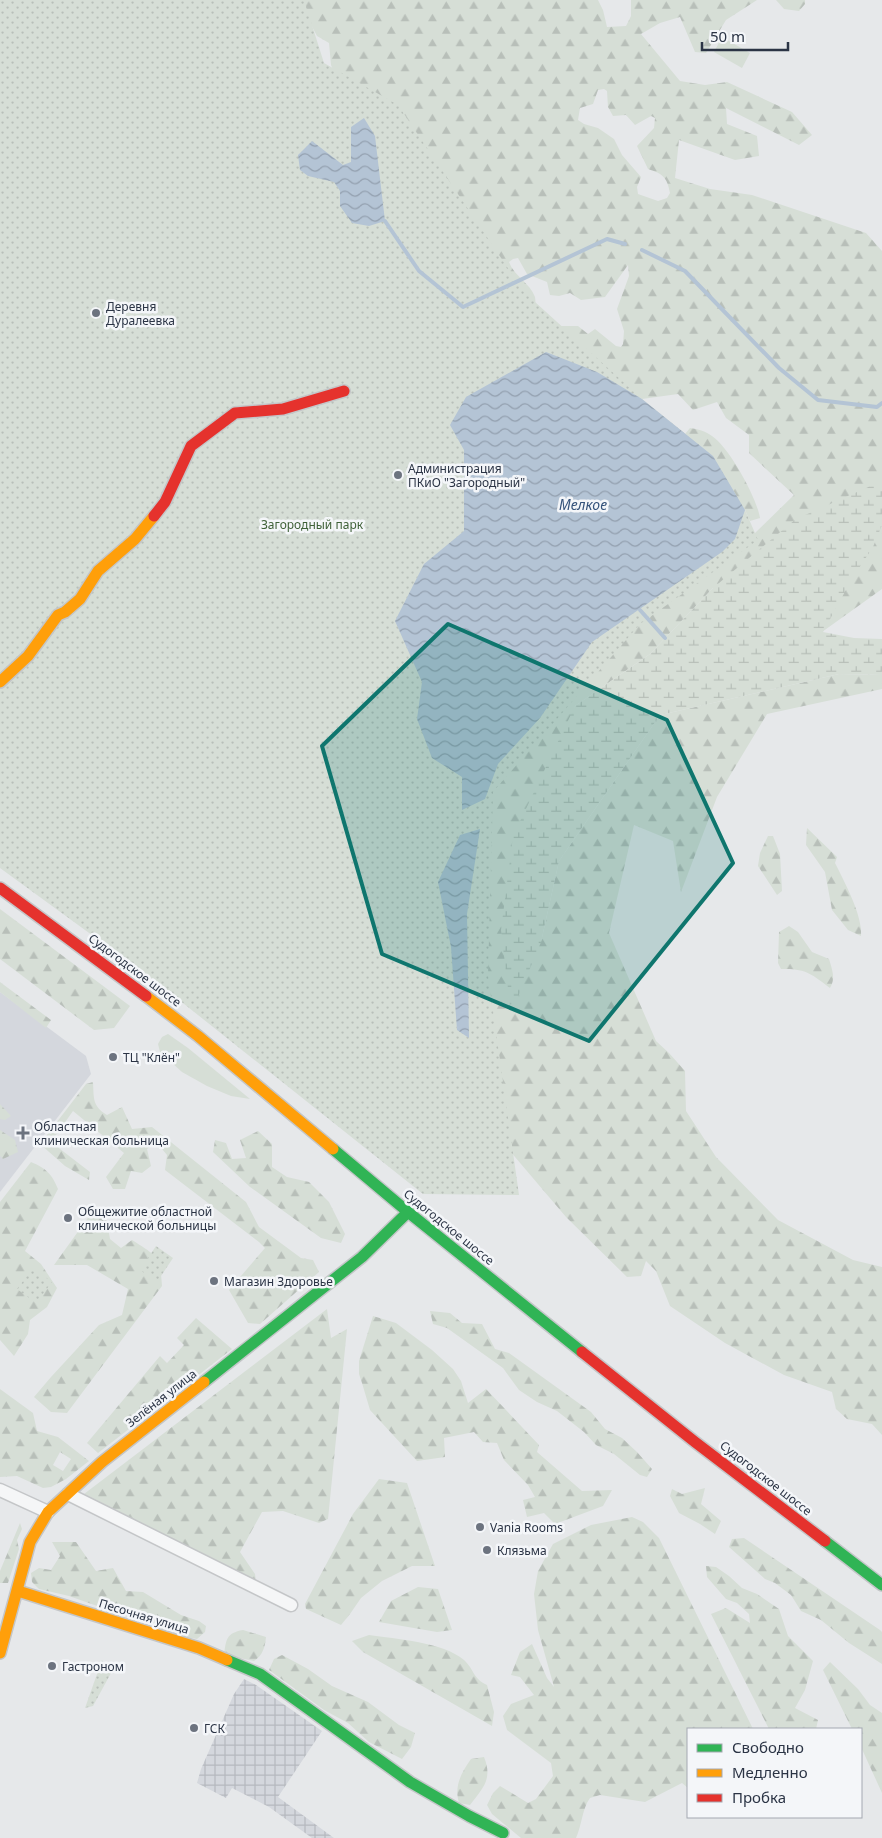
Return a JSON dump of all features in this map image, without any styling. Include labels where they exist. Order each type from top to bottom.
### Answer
[{"type":"street","points":[[0,682],[28,656],[58,615],[65,612],[80,598],[98,571],[135,540],[165,502],[191,446],[235,414],[283,409],[344,391]]},
{"type":"street","name":"Судогодское шоссе","points":[[0,888],[198,1036],[408,1212],[695,1442],[882,1585]]},
{"type":"street","name":"Зелёная улица","points":[[0,1653],[30,1542],[48,1512],[102,1462],[362,1257],[408,1212]]},
{"type":"street","points":[[0,1490],[48,1512]]},
{"type":"street","points":[[68,1494],[291,1604]]},
{"type":"street","name":"Песочная улица","points":[[18,1591],[199,1648],[260,1674],[410,1782],[503,1833]]},
{"type":"highlighted area","points":[[448,624],[667,720],[733,863],[589,1041],[382,954],[322,746]]},
{"type":"shaded area","name":"Областная клиническая больница","points":[[0,992],[86,1056],[91,1074],[0,1192]]},
{"type":"shaded area","points":[[244,1679],[256,1685],[322,1731],[278,1797],[334,1838],[312,1838],[269,1807],[232,1788],[226,1798],[197,1783],[201,1769],[234,1694]]},
{"type":"green space","name":"Загородный парк","points":[[0,0],[304,0],[324,63],[398,105],[524,292],[642,399],[713,456],[745,510],[758,540],[640,624],[493,792],[488,975],[519,1195],[423,1194],[159,984],[0,868]]},
{"type":"green space","points":[[93,0],[288,24],[338,83],[331,65],[329,43],[317,36],[298,0],[598,0],[603,10],[607,27],[626,26],[631,16],[631,0],[757,0],[726,20],[706,53],[695,52],[680,17],[660,23],[641,34],[680,81],[705,85],[727,82],[792,112],[812,135],[799,145],[726,108],[727,124],[757,136],[759,156],[735,160],[679,140],[675,178],[710,189],[752,195],[866,233],[882,251],[882,589],[822,632],[713,588],[650,654],[575,706],[541,942],[559,861],[660,715],[839,674],[882,675],[882,689],[767,714],[717,797],[681,892],[673,841],[634,825],[609,933],[656,1041],[685,1071],[686,1111],[716,1157],[778,1220],[853,1260],[882,1267],[882,1435],[872,1424],[847,1419],[836,1409],[832,1392],[784,1375],[725,1343],[670,1306],[656,1271],[646,1261],[641,1276],[627,1277],[566,1217],[504,1144],[459,1122],[485,799],[592,642],[755,533],[794,495],[749,453],[749,435],[726,418],[717,402],[693,410],[678,394],[642,399],[597,372]],"holes":[[[604,89],[607,91],[608,107],[613,116],[626,115],[635,125],[651,116],[655,118],[654,128],[637,146],[648,169],[661,175],[666,180],[670,193],[667,198],[658,201],[638,194],[637,187],[641,177],[622,155],[614,139],[598,128],[578,120],[580,108],[593,104],[598,90]],[[518,258],[527,274],[547,282],[550,295],[559,296],[570,293],[581,300],[605,297],[628,265],[629,276],[617,309],[624,331],[621,347],[616,346],[595,329],[588,334],[578,326],[557,326],[535,313],[535,297],[533,292],[514,271],[509,262]]]},
{"type":"green space","points":[[776,0],[805,0],[805,4],[799,11],[784,9]]},
{"type":"green space","points":[[722,37],[750,53],[742,68],[714,52]]},
{"type":"green space","points":[[690,428],[709,434],[726,451],[748,486],[760,518],[750,521],[745,510],[685,434]]},
{"type":"green space","points":[[882,481],[882,525],[873,547],[853,577],[823,632],[854,638],[882,639],[882,675],[839,674],[660,715],[559,861],[541,942],[511,1014],[501,930],[513,836],[575,706],[650,654],[713,588],[796,519]]},
{"type":"green space","points":[[807,828],[837,857],[835,863],[856,909],[861,936],[848,930],[832,910],[825,872],[806,845]]},
{"type":"green space","points":[[768,836],[773,836],[780,854],[782,891],[777,895],[758,866],[760,853]]},
{"type":"green space","points":[[0,909],[130,1006],[114,1028],[94,1030],[0,959]]},
{"type":"green space","points":[[789,926],[798,932],[812,952],[829,959],[833,978],[830,988],[808,973],[781,969],[778,963],[779,932]]},
{"type":"green space","points":[[0,982],[51,1020],[46,1028],[0,992]]},
{"type":"green space","points":[[168,1034],[250,1099],[231,1096],[207,1086],[182,1072],[160,1052],[158,1044],[162,1037]]},
{"type":"green space","points":[[93,1082],[96,1105],[102,1112],[107,1115],[122,1107],[132,1129],[152,1127],[246,1202],[259,1227],[301,1258],[313,1260],[319,1272],[260,1324],[248,1323],[229,1290],[265,1248],[165,1170],[167,1155],[157,1143],[147,1149],[151,1166],[142,1173],[131,1171],[125,1189],[113,1189],[106,1177],[124,1153],[73,1111],[51,1142],[90,1172],[89,1180],[65,1166],[40,1144],[86,1084]]},
{"type":"green space","points":[[0,1104],[11,1116],[5,1120],[0,1119]]},
{"type":"green space","points":[[0,1130],[15,1140],[18,1152],[3,1159],[0,1156]]},
{"type":"green space","points":[[258,1131],[272,1144],[272,1167],[287,1177],[309,1182],[329,1202],[345,1234],[341,1243],[321,1238],[250,1187],[213,1152],[215,1140],[226,1143],[232,1159],[246,1158],[240,1140]]},
{"type":"green space","points":[[31,1162],[48,1172],[58,1189],[25,1251],[41,1264],[57,1288],[47,1307],[30,1320],[28,1334],[14,1356],[0,1340],[0,1202]]},
{"type":"green space","points":[[95,1208],[106,1216],[110,1239],[121,1248],[132,1240],[156,1258],[160,1268],[162,1286],[67,1413],[51,1412],[34,1397],[99,1325],[122,1315],[128,1289],[87,1265],[54,1265]]},
{"type":"green space","points":[[156,1246],[173,1258],[157,1282],[140,1270]]},
{"type":"green space","points":[[33,1268],[52,1282],[36,1303],[17,1289]]},
{"type":"green space","points":[[327,1309],[331,1338],[347,1329],[328,1519],[319,1523],[283,1511],[262,1512],[240,1552],[255,1574],[256,1582],[161,1536],[84,1494]]},
{"type":"green space","points":[[430,1311],[450,1313],[462,1323],[482,1324],[495,1349],[509,1353],[591,1412],[605,1429],[622,1438],[652,1469],[647,1477],[640,1475],[614,1454],[596,1445],[584,1432],[557,1411],[537,1402],[519,1390],[503,1368],[447,1328],[433,1324]]},
{"type":"green space","points":[[373,1316],[396,1323],[432,1350],[453,1369],[461,1381],[468,1403],[486,1389],[539,1445],[537,1452],[582,1491],[612,1490],[603,1506],[555,1524],[544,1513],[527,1517],[523,1500],[535,1497],[528,1485],[504,1460],[497,1443],[483,1442],[474,1432],[444,1438],[445,1457],[417,1461],[370,1410],[359,1374],[359,1361]]},
{"type":"green space","points":[[196,1318],[232,1349],[98,1453],[87,1443],[160,1356],[167,1363],[184,1345],[177,1338]]},
{"type":"green space","points":[[0,1389],[33,1413],[37,1431],[58,1437],[89,1461],[66,1479],[51,1487],[43,1488],[17,1476],[0,1477]],"holes":[[[60,1452],[71,1459],[63,1471],[53,1465]]]},
{"type":"green space","points":[[379,1479],[407,1483],[435,1566],[412,1566],[382,1581],[361,1598],[341,1625],[306,1609],[305,1604],[353,1514]]},
{"type":"green space","points":[[705,1488],[701,1504],[721,1521],[715,1534],[679,1513],[670,1496],[672,1489],[682,1494]]},
{"type":"green space","points":[[632,1517],[643,1522],[659,1538],[753,1728],[687,1728],[687,1787],[682,1783],[645,1802],[600,1795],[590,1798],[587,1802],[576,1838],[521,1838],[492,1814],[487,1805],[493,1793],[500,1786],[528,1803],[536,1799],[553,1776],[551,1763],[507,1730],[503,1716],[511,1704],[534,1695],[520,1677],[511,1675],[520,1652],[532,1644],[547,1678],[554,1687],[538,1630],[534,1594],[538,1571],[553,1544],[591,1525]]},
{"type":"green space","points":[[20,1523],[22,1529],[17,1540],[19,1549],[8,1583],[0,1583],[0,1571]]},
{"type":"green space","points":[[744,1538],[880,1630],[882,1632],[882,1664],[849,1643],[821,1620],[801,1611],[791,1595],[775,1583],[765,1579],[729,1547],[732,1539]]},
{"type":"green space","points":[[52,1542],[76,1542],[96,1571],[113,1568],[126,1591],[143,1592],[181,1615],[199,1621],[206,1626],[205,1632],[197,1639],[185,1637],[69,1596],[39,1589],[32,1582],[31,1573],[39,1568],[51,1570],[60,1556]]},
{"type":"green space","points":[[706,1566],[716,1567],[742,1588],[757,1594],[779,1609],[788,1636],[813,1661],[805,1690],[795,1708],[818,1720],[816,1728],[768,1728],[711,1614],[726,1608],[750,1623],[749,1614],[737,1603],[726,1599],[707,1577]]},
{"type":"green space","points":[[418,1587],[438,1589],[452,1630],[437,1632],[379,1622],[391,1601]]},
{"type":"green space","points":[[243,1630],[266,1637],[260,1656],[254,1661],[224,1655],[225,1645],[230,1635]]},
{"type":"green space","points":[[369,1635],[432,1645],[455,1654],[464,1660],[476,1677],[487,1685],[494,1712],[492,1726],[363,1652],[352,1641]]},
{"type":"green space","points":[[282,1655],[308,1669],[332,1686],[368,1702],[399,1725],[415,1733],[411,1747],[402,1759],[369,1742],[348,1723],[324,1710],[269,1670],[274,1659]]},
{"type":"green space","points":[[102,1660],[111,1673],[93,1706],[85,1708]]},
{"type":"green space","points":[[830,1662],[858,1689],[870,1705],[882,1713],[882,1793],[862,1749],[862,1728],[852,1728],[823,1670]]},
{"type":"green space","points":[[484,1757],[487,1765],[487,1777],[483,1788],[470,1805],[459,1803],[457,1791],[464,1769],[471,1759]]},
{"type":"water","points":[[364,118],[375,136],[385,221],[369,226],[352,223],[340,206],[340,191],[334,182],[308,176],[300,170],[298,155],[312,141],[343,165],[351,162],[351,127]]},
{"type":"water","name":"Мелкое","points":[[546,352],[597,372],[642,399],[713,456],[745,510],[735,539],[722,552],[592,642],[540,718],[498,764],[485,799],[462,810],[462,777],[432,758],[417,719],[422,682],[395,621],[424,564],[464,531],[464,450],[450,425],[466,397]]},
{"type":"water","points":[[480,829],[467,914],[469,1038],[457,1030],[451,947],[438,882],[460,835]]},
{"type":"waterway","points":[[385,221],[419,271],[463,307],[607,239],[625,244]]},
{"type":"waterway","points":[[642,250],[685,271],[779,368],[818,400],[877,407],[882,403]]},
{"type":"waterway","points":[[640,610],[665,638]]},
{"type":"traffic: fast","points":[[333,1149],[582,1352]]},
{"type":"traffic: fast","points":[[204,1382],[362,1257],[408,1212]]},
{"type":"traffic: fast","points":[[825,1541],[882,1585]]},
{"type":"traffic: fast","points":[[227,1660],[260,1674],[410,1782],[503,1833]]},
{"type":"traffic: slow","points":[[0,682],[28,656],[58,615],[65,612],[80,599],[98,571],[135,539],[154,516]]},
{"type":"traffic: slow","points":[[146,996],[198,1036],[333,1149]]},
{"type":"traffic: slow","points":[[0,1653],[30,1542],[48,1512],[102,1462],[204,1382]]},
{"type":"traffic: slow","points":[[18,1591],[199,1648],[227,1660]]},
{"type":"traffic: jam","points":[[154,516],[165,502],[191,446],[235,413],[283,409],[344,391]]},
{"type":"traffic: jam","points":[[0,888],[146,996]]},
{"type":"traffic: jam","points":[[582,1352],[695,1442],[825,1541]]},
{"type":"place","name":"Деревня Дуралеевка","points":[[96,313]]},
{"type":"place","name":"Администрация ПКиО \"Загородный\"","points":[[398,475]]},
{"type":"place","name":"ТЦ \"Клён\"","points":[[113,1057]]},
{"type":"place","name":"Областная клиническая больница","points":[[23,1133]]},
{"type":"place","name":"Общежитие областной клинической больницы","points":[[68,1218]]},
{"type":"place","name":"Магазин Здоровье","points":[[214,1281]]},
{"type":"place","name":"Vania Rooms","points":[[480,1527]]},
{"type":"place","name":"Клязьма","points":[[487,1550]]},
{"type":"place","name":"Гастроном","points":[[52,1666]]},
{"type":"place","name":"ГСК","points":[[194,1728]]}]
